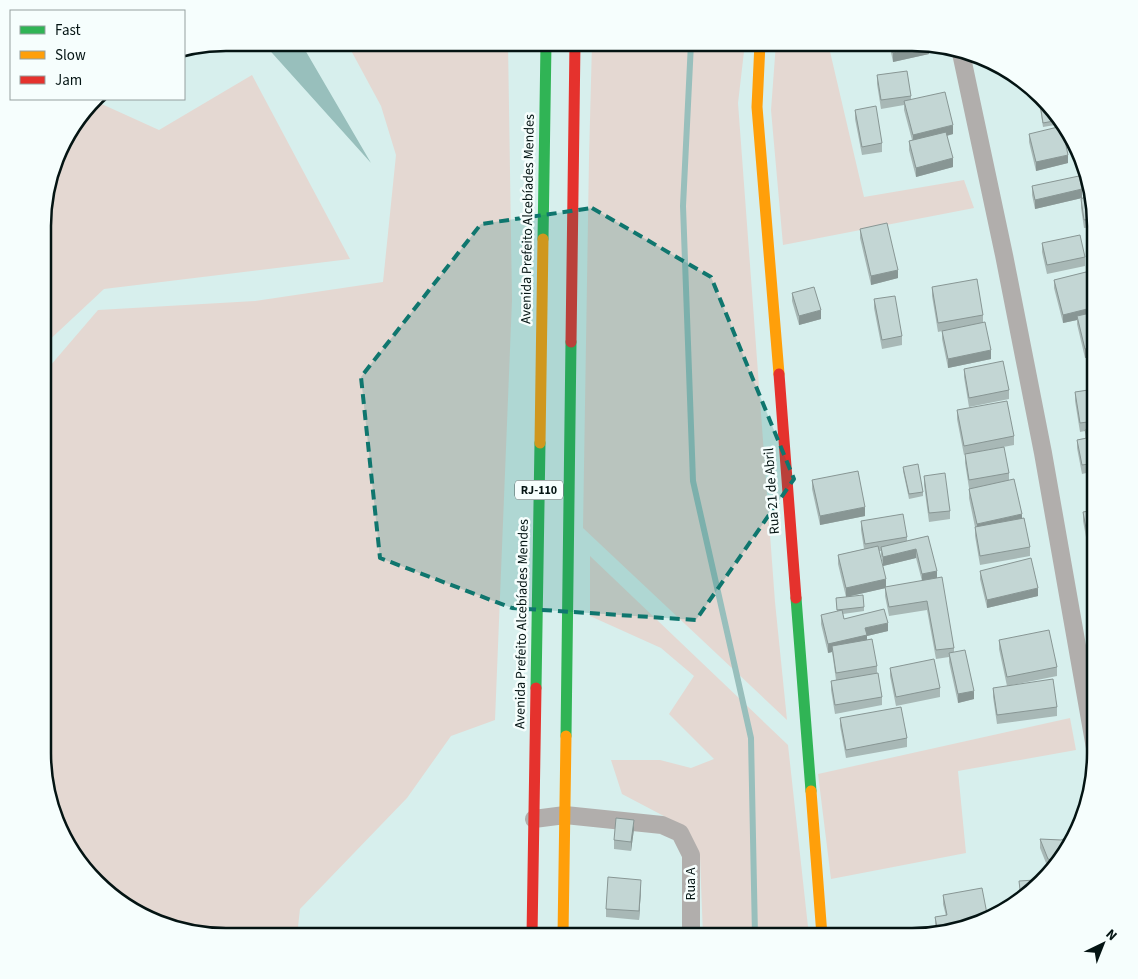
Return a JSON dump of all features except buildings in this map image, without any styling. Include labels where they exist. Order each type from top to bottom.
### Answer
[{"type":"main road","name":"Avenida Prefeito Alcebíades Mendes","points":[[532,928],[546,51]]},
{"type":"main road","name":"RJ-110","points":[[563,928],[575,51]]},
{"type":"main road","name":"Rua 21 de Abril","points":[[760,52],[757,107],[821,927]]},
{"type":"street","points":[[962,59],[1043,453],[1087,697]]},
{"type":"street","name":"Rua A","points":[[534,819],[565,815],[662,825],[680,833],[691,855],[691,927]]},
{"type":"highlighted area","points":[[592,208],[711,277],[794,479],[696,620],[512,608],[380,558],[361,377],[481,224]]},
{"type":"shaded area","points":[[351,51],[508,51],[512,300],[495,720],[451,736],[407,798],[300,909],[298,928],[227,928],[181,922],[149,910],[129,898],[95,868],[87,859],[69,830],[57,798],[52,764],[51,365],[98,310],[255,301],[383,282],[396,155],[381,106]]},
{"type":"shaded area","points":[[592,52],[744,52],[738,103],[775,602],[787,720],[583,528]]},
{"type":"shaded area","points":[[775,52],[830,52],[864,197],[964,180],[974,208],[783,245],[771,110]]},
{"type":"shaded area","points":[[252,75],[350,259],[104,289],[51,338],[51,227],[53,204],[57,181],[69,149],[87,120],[102,104],[159,130]]},
{"type":"shaded area","points":[[590,556],[788,745],[808,927],[703,927],[700,857],[679,824],[622,794],[611,760],[660,760],[691,768],[714,759],[669,714],[694,676],[661,648],[590,616]]},
{"type":"shaded area","points":[[1070,718],[1076,750],[958,771],[966,853],[831,879],[818,774]]},
{"type":"water","points":[[270,51],[306,51],[371,163]]},
{"type":"waterway","points":[[691,52],[683,206],[693,481],[751,738],[755,927]]},
{"type":"traffic: fast","points":[[543,239],[546,51]]},
{"type":"traffic: fast","points":[[566,736],[571,342]]},
{"type":"traffic: fast","points":[[536,688],[540,443]]},
{"type":"traffic: fast","points":[[796,598],[811,791]]},
{"type":"traffic: slow","points":[[760,52],[757,107],[779,374]]},
{"type":"traffic: slow","points":[[540,443],[543,239]]},
{"type":"traffic: slow","points":[[563,928],[566,736]]},
{"type":"traffic: slow","points":[[811,791],[821,927]]},
{"type":"traffic: jam","points":[[571,342],[575,51]]},
{"type":"traffic: jam","points":[[779,374],[796,598]]},
{"type":"traffic: jam","points":[[532,928],[536,688]]}]
